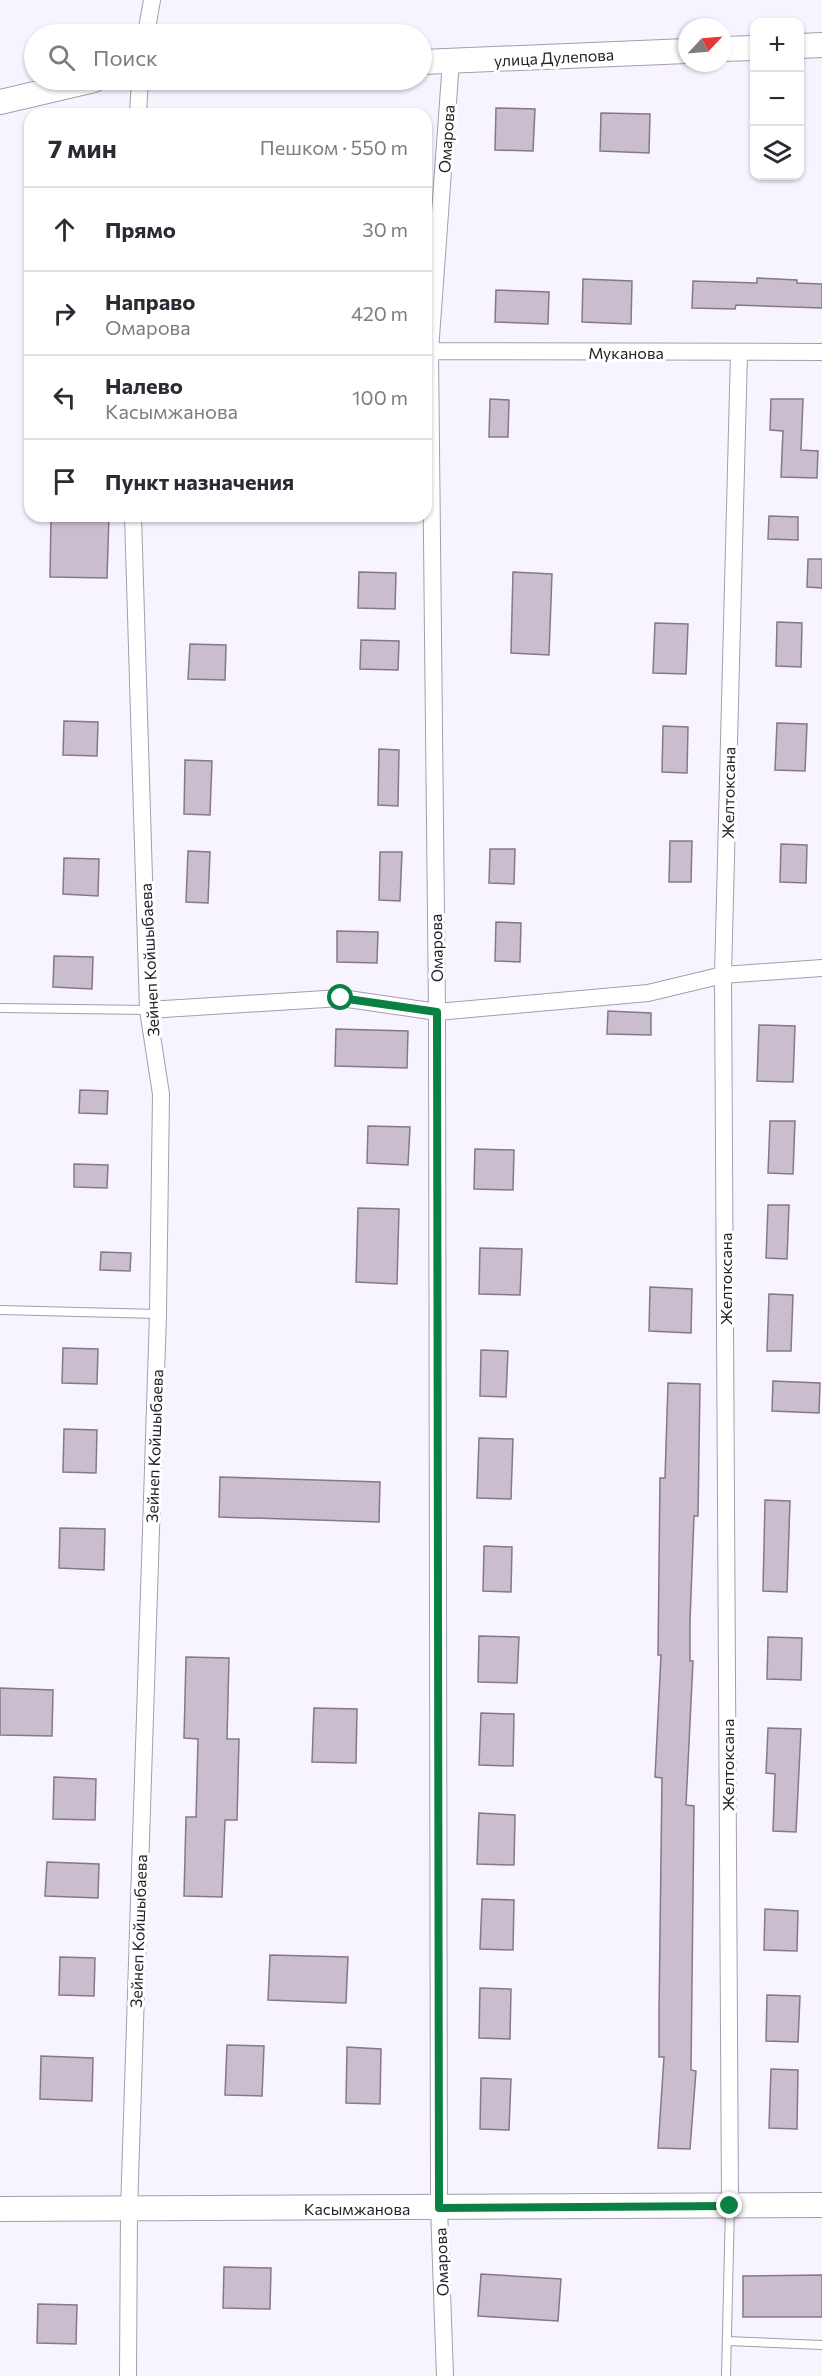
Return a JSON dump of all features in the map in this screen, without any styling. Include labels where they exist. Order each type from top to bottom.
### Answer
[{"type":"street","points":[[148,24],[152,0]]},
{"type":"street","points":[[804,46],[822,45]]},
{"type":"street","points":[[732,49],[750,48]]},
{"type":"street","name":"улица Дулепова","points":[[432,62],[678,51]]},
{"type":"street","name":"Омарова","points":[[432,323],[451,61]]},
{"type":"street","points":[[0,102],[51,90]]},
{"type":"street","points":[[138,108],[139,90]]},
{"type":"street","name":"Муканова","points":[[432,351],[822,352]]},
{"type":"street","name":"Желтоксана","points":[[730,2206],[723,975],[739,352]]},
{"type":"street","name":"Зейнеп Койшыбаева","points":[[128,2376],[129,2210],[158,1314],[161,1094],[148,1010],[133,522]]},
{"type":"street","name":"Омарова","points":[[432,522],[437,1012],[439,2208],[445,2376]]},
{"type":"street","points":[[148,1010],[341,998],[437,1012],[648,993],[723,975],[822,968]]},
{"type":"street","name":"Касымжанова","points":[[0,2210],[822,2205]]},
{"type":"lane","points":[[0,1008],[148,1010]]},
{"type":"lane","points":[[0,1310],[158,1314]]},
{"type":"lane","points":[[726,2376],[730,2206]]},
{"type":"lane","points":[[727,2341],[822,2345]]},
{"type":"building","points":[[496,108],[535,109],[533,151],[495,150]]},
{"type":"building","points":[[601,113],[650,114],[649,153],[600,151]]},
{"type":"building","points":[[757,278],[822,284],[822,308],[736,305],[735,309],[692,308],[693,281],[757,283]]},
{"type":"building","points":[[583,279],[632,281],[631,324],[582,322]]},
{"type":"building","points":[[496,290],[549,292],[548,324],[495,322]]},
{"type":"building","points":[[490,399],[509,400],[508,437],[489,437]]},
{"type":"building","points":[[771,399],[803,399],[801,450],[818,451],[817,478],[781,477],[783,431],[770,430]]},
{"type":"building","points":[[769,516],[798,517],[798,540],[768,539]]},
{"type":"building","points":[[51,522],[109,522],[107,578],[50,577]]},
{"type":"building","points":[[808,559],[822,559],[822,588],[807,587]]},
{"type":"building","points":[[359,572],[396,573],[395,609],[358,608]]},
{"type":"building","points":[[513,572],[552,574],[549,655],[511,653]]},
{"type":"building","points":[[777,622],[802,623],[801,667],[776,666]]},
{"type":"building","points":[[655,623],[688,624],[686,674],[653,673]]},
{"type":"building","points":[[361,640],[399,641],[398,670],[360,669]]},
{"type":"building","points":[[190,644],[226,645],[225,680],[188,679]]},
{"type":"building","points":[[64,721],[98,722],[97,756],[63,755]]},
{"type":"building","points":[[777,723],[807,724],[805,771],[775,770]]},
{"type":"building","points":[[663,726],[688,727],[687,773],[662,772]]},
{"type":"building","points":[[379,749],[399,750],[398,806],[378,805]]},
{"type":"building","points":[[185,760],[212,761],[210,815],[184,814]]},
{"type":"building","points":[[670,841],[692,841],[691,882],[669,882]]},
{"type":"building","points":[[781,844],[807,845],[806,883],[780,882]]},
{"type":"building","points":[[490,849],[515,849],[514,884],[489,883]]},
{"type":"building","points":[[188,851],[210,852],[208,903],[186,902]]},
{"type":"building","points":[[380,852],[402,852],[400,901],[379,900]]},
{"type":"building","points":[[64,858],[99,859],[98,896],[63,894]]},
{"type":"building","points":[[496,922],[521,923],[520,962],[495,961]]},
{"type":"building","points":[[337,931],[378,932],[377,963],[337,962]]},
{"type":"building","points":[[54,956],[93,957],[92,989],[53,987]]},
{"type":"building","points":[[608,1011],[651,1013],[651,1035],[607,1034]]},
{"type":"building","points":[[759,1025],[795,1026],[793,1082],[757,1081]]},
{"type":"building","points":[[336,1029],[408,1031],[407,1068],[335,1066]]},
{"type":"building","points":[[80,1090],[108,1091],[107,1114],[79,1113]]},
{"type":"building","points":[[770,1121],[795,1121],[793,1174],[768,1173]]},
{"type":"building","points":[[368,1126],[410,1127],[408,1165],[367,1163]]},
{"type":"building","points":[[475,1149],[514,1150],[513,1190],[474,1189]]},
{"type":"building","points":[[74,1164],[108,1165],[107,1188],[74,1187]]},
{"type":"building","points":[[768,1205],[789,1205],[787,1259],[766,1258]]},
{"type":"building","points":[[358,1208],[399,1209],[397,1284],[356,1282]]},
{"type":"building","points":[[480,1248],[522,1249],[520,1295],[479,1294]]},
{"type":"building","points":[[101,1252],[131,1253],[130,1271],[100,1270]]},
{"type":"building","points":[[650,1287],[692,1289],[691,1333],[649,1331]]},
{"type":"building","points":[[769,1294],[793,1295],[791,1351],[767,1351]]},
{"type":"building","points":[[63,1348],[98,1349],[97,1384],[62,1383]]},
{"type":"building","points":[[481,1350],[508,1351],[506,1397],[480,1396]]},
{"type":"building","points":[[773,1381],[820,1383],[819,1413],[772,1411]]},
{"type":"building","points":[[668,1383],[700,1384],[698,1516],[694,1516],[690,1621],[690,1661],[693,1661],[686,1805],[694,1806],[691,2070],[696,2071],[690,2149],[658,2148],[664,2057],[659,2057],[662,1778],[655,1777],[661,1655],[658,1655],[660,1478],[665,1478]]},
{"type":"building","points":[[64,1429],[97,1430],[96,1473],[63,1472]]},
{"type":"building","points":[[479,1438],[513,1439],[511,1499],[477,1498]]},
{"type":"building","points":[[220,1477],[380,1482],[379,1522],[219,1517]]},
{"type":"building","points":[[765,1500],[790,1501],[787,1592],[763,1591]]},
{"type":"building","points":[[60,1528],[105,1529],[104,1570],[59,1568]]},
{"type":"building","points":[[484,1546],[512,1547],[511,1592],[483,1591]]},
{"type":"building","points":[[479,1636],[519,1637],[517,1683],[478,1682]]},
{"type":"building","points":[[768,1637],[802,1638],[801,1680],[767,1679]]},
{"type":"building","points":[[186,1657],[229,1658],[227,1739],[239,1739],[237,1820],[225,1820],[222,1897],[184,1896],[186,1817],[196,1817],[198,1739],[184,1738]]},
{"type":"building","points":[[0,1688],[53,1690],[52,1736],[0,1735]]},
{"type":"building","points":[[314,1708],[357,1709],[356,1763],[312,1762]]},
{"type":"building","points":[[481,1713],[514,1714],[513,1766],[479,1765]]},
{"type":"building","points":[[768,1728],[801,1729],[796,1832],[773,1831],[775,1774],[766,1773]]},
{"type":"building","points":[[54,1777],[96,1779],[95,1820],[53,1819]]},
{"type":"building","points":[[479,1813],[515,1815],[514,1865],[477,1864]]},
{"type":"building","points":[[47,1862],[99,1864],[98,1898],[45,1896]]},
{"type":"building","points":[[482,1899],[514,1900],[513,1950],[480,1949]]},
{"type":"building","points":[[765,1909],[798,1911],[797,1951],[764,1950]]},
{"type":"building","points":[[270,1955],[348,1957],[346,2003],[268,2000]]},
{"type":"building","points":[[60,1957],[95,1958],[94,1996],[59,1995]]},
{"type":"building","points":[[480,1988],[511,1989],[510,2039],[479,2038]]},
{"type":"building","points":[[767,1995],[800,1996],[798,2042],[766,2041]]},
{"type":"building","points":[[227,2045],[264,2046],[262,2096],[225,2095]]},
{"type":"building","points":[[347,2047],[381,2049],[380,2104],[346,2103]]},
{"type":"building","points":[[41,2056],[93,2058],[92,2101],[40,2099]]},
{"type":"building","points":[[771,2069],[798,2070],[797,2129],[769,2128]]},
{"type":"building","points":[[481,2078],[511,2079],[509,2130],[480,2129]]},
{"type":"building","points":[[224,2267],[271,2268],[270,2309],[223,2308]]},
{"type":"building","points":[[481,2274],[561,2279],[558,2321],[478,2316]]},
{"type":"building","points":[[822,2275],[822,2317],[743,2317],[743,2276]]},
{"type":"building","points":[[38,2304],[77,2305],[76,2344],[37,2343]]},
{"type":"route","points":[[341,998],[437,1012],[439,2208],[730,2206]]}]
